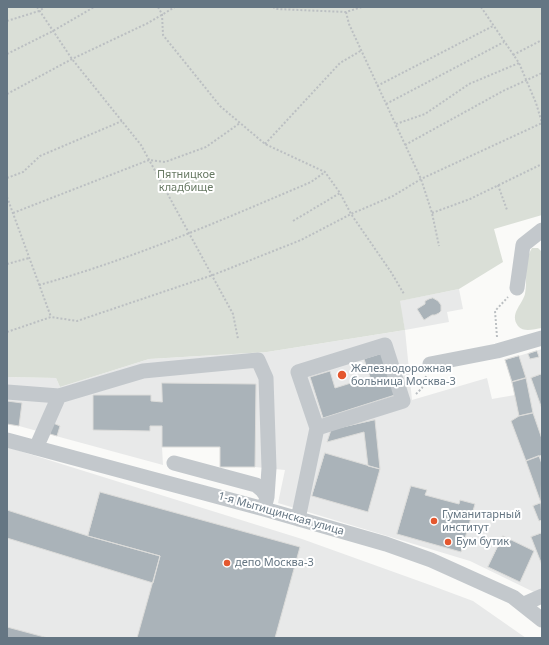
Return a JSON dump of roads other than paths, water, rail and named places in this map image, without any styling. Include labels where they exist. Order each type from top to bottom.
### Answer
[{"type":"street","points":[[517,288],[523,245],[542,230]]},
{"type":"street","points":[[430,364],[497,350],[542,338]]},
{"type":"street","points":[[298,519],[317,428],[298,372],[385,345],[403,401],[317,428]]},
{"type":"street","points":[[7,392],[59,396],[143,371],[258,360],[266,378],[269,468],[265,503]]},
{"type":"street","points":[[36,448],[59,396]]},
{"type":"street","name":"1-я Мытищинская улица","points":[[7,440],[265,503],[298,519],[386,544],[431,560],[513,596],[542,620]]},
{"type":"street","points":[[174,463],[256,485],[262,490],[265,503]]},
{"type":"street","points":[[524,604],[542,596]]},
{"type":"place","name":"Железнодорожная больница Москва-3","points":[[342,375]]},
{"type":"place","name":"Гуманитарный институт","points":[[434,521]]},
{"type":"place","name":"Бум бутик","points":[[448,542]]},
{"type":"place","name":"депо Москва-3","points":[[227,563]]},
{"type":"park label","name":"Пятницкое кладбище","points":[[186,181]]}]
